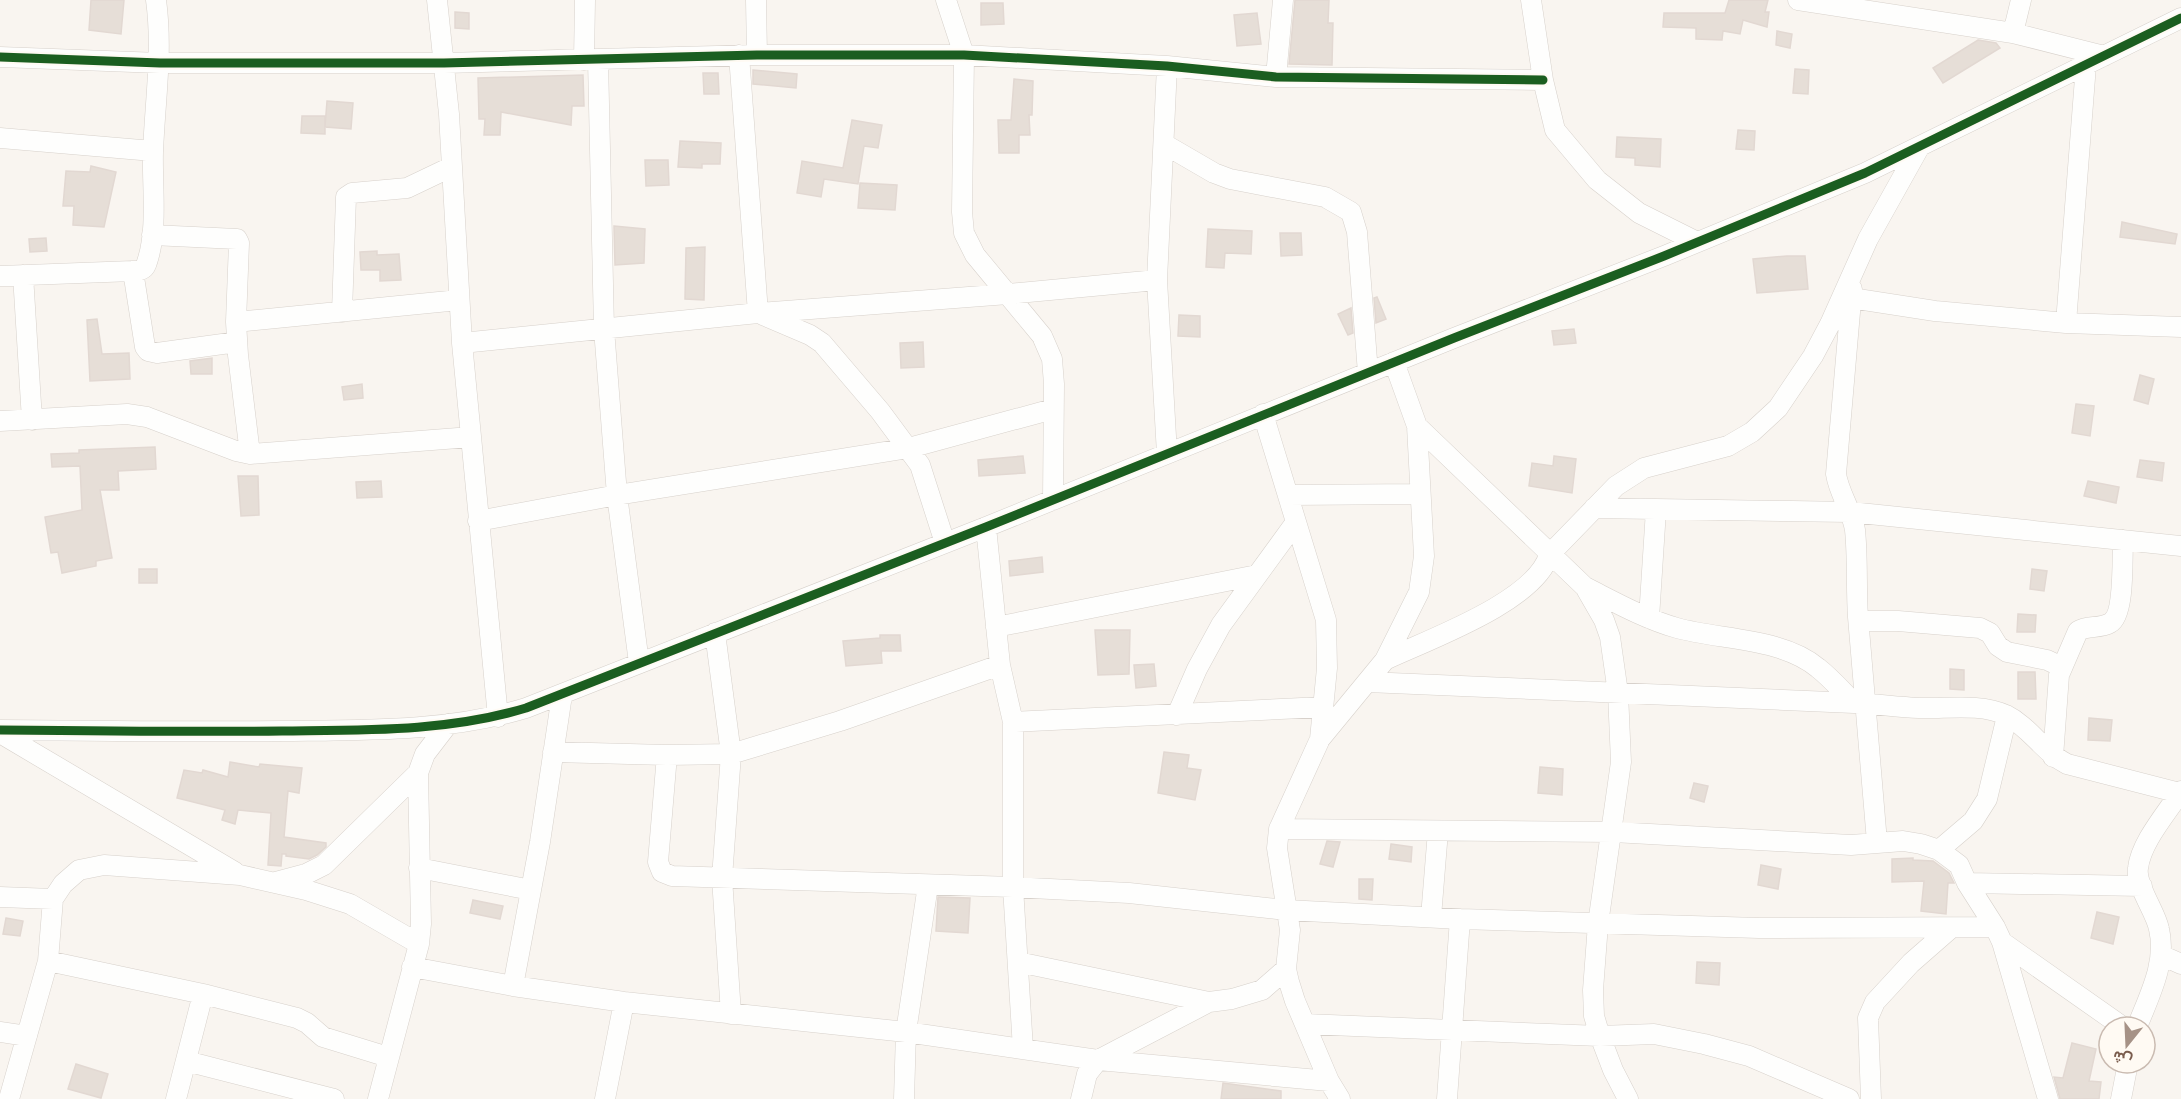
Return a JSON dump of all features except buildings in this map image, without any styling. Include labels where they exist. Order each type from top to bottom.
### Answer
[{"type":"street","points":[[0,276],[133,271],[146,267],[152,235],[153,151],[160,63],[156,0]]},
{"type":"street","points":[[437,0],[444,63],[462,343],[498,717]]},
{"type":"street","points":[[585,0],[591,60],[604,329],[617,495],[639,663]]},
{"type":"street","points":[[756,0],[748,55],[758,313]]},
{"type":"street","points":[[946,0],[964,55],[962,212],[964,234],[975,255],[1042,336],[1052,359],[1054,384],[1053,500]]},
{"type":"street","points":[[1276,77],[1284,0]]},
{"type":"street","points":[[1531,0],[1543,80],[1555,130],[1597,180],[1639,213],[1697,242]]},
{"type":"street","points":[[1798,0],[2013,33],[2095,60]]},
{"type":"street","points":[[2013,33],[2021,0]]},
{"type":"street","points":[[0,731],[413,729],[498,717],[562,695],[986,527],[1865,173],[2181,18]]},
{"type":"street","points":[[0,60],[160,63],[444,63],[748,55],[964,55],[1167,66],[1276,77],[1543,80]]},
{"type":"street","points":[[2066,323],[2095,60]]},
{"type":"street","points":[[1167,66],[1157,280],[1167,454]]},
{"type":"street","points":[[0,138],[153,151]]},
{"type":"street","points":[[1164,144],[1214,173],[1230,179],[1325,197],[1351,212],[1357,232],[1368,373]]},
{"type":"street","points":[[1385,660],[1480,617],[1501,605],[1540,573],[1546,566],[1549,555],[1616,486],[1644,468],[1728,446],[1752,432],[1779,408],[1813,356],[1868,239],[1920,146]]},
{"type":"street","points":[[342,312],[346,197],[352,193],[407,188],[451,167]]},
{"type":"street","points":[[152,235],[237,239],[239,243],[236,332],[250,454]]},
{"type":"street","points":[[133,271],[145,347],[148,351],[157,353],[236,332],[342,312],[459,300]]},
{"type":"street","points":[[1853,274],[1836,474],[1838,489],[1850,512],[1855,530],[1859,704],[1877,842]]},
{"type":"street","points":[[23,275],[32,420]]},
{"type":"street","points":[[462,343],[758,313],[1157,280]]},
{"type":"street","points":[[1851,298],[1935,310],[2066,323],[2181,327]]},
{"type":"street","points":[[758,313],[810,335],[822,343],[909,448],[920,465],[945,543]]},
{"type":"street","points":[[1335,1093],[1295,1001],[1287,969],[1290,930],[1277,848],[1279,829],[1320,739],[1385,660],[1419,592],[1424,556],[1417,426],[1394,362]]},
{"type":"street","points":[[478,521],[617,495],[909,448],[1053,409]]},
{"type":"street","points":[[0,421],[128,414],[147,417],[236,451],[250,454],[471,437]]},
{"type":"street","points":[[1263,414],[1326,620],[1328,659],[1320,739]]},
{"type":"street","points":[[1417,426],[1584,587],[1604,620],[1610,638],[1618,693],[1621,762],[1598,924],[1593,990],[1594,1016],[1600,1036],[1628,1099]]},
{"type":"street","points":[[1288,495],[1420,495]]},
{"type":"street","points":[[1594,508],[1850,512],[2181,546]]},
{"type":"street","points":[[1649,618],[1656,510]]},
{"type":"street","points":[[1177,716],[1197,669],[1221,625],[1296,522]]},
{"type":"street","points":[[986,527],[1000,665],[1013,722],[1013,887],[1023,1049]]},
{"type":"street","points":[[2053,757],[2056,693],[2062,667],[2078,631],[2108,625],[2115,620],[2120,605],[2123,540]]},
{"type":"street","points":[[996,627],[1257,575]]},
{"type":"street","points":[[1584,587],[1649,618],[1677,628],[1780,649],[1801,657],[1818,667],[1859,704]]},
{"type":"street","points":[[1858,621],[1898,621],[1980,628],[1990,633],[1998,646],[2007,652],[2047,660],[2062,667]]},
{"type":"street","points":[[715,633],[731,754],[722,878],[731,1014]]},
{"type":"street","points":[[554,752],[667,756],[731,754],[840,721],[1000,665]]},
{"type":"street","points":[[1367,682],[1919,708],[1989,709],[2007,716],[2053,757],[2067,764],[2180,792],[2150,837],[2140,857],[2137,870],[2159,928],[2161,955],[2158,973],[2142,1015]]},
{"type":"street","points":[[513,986],[531,890],[562,695]]},
{"type":"street","points":[[1013,722],[1177,716],[1323,706]]},
{"type":"street","points":[[1939,850],[1973,821],[1987,799],[2007,716]]},
{"type":"street","points":[[378,1099],[419,944],[421,924],[418,773],[425,754],[448,724]]},
{"type":"street","points":[[0,731],[240,875]]},
{"type":"street","points":[[667,756],[658,862],[662,872],[672,876],[1130,893],[1286,910],[1431,918],[1759,928],[1951,928],[1999,934],[2106,1015]]},
{"type":"street","points":[[270,883],[306,874],[324,866],[418,773]]},
{"type":"street","points":[[1279,829],[1612,832],[1851,845],[1903,841],[1939,850],[1959,865],[1967,883],[1999,934],[2048,1099]]},
{"type":"street","points":[[1431,918],[1438,831]]},
{"type":"street","points":[[9,1099],[48,961],[53,898],[63,884],[79,870],[104,865],[240,875],[306,890],[350,904],[419,944]]},
{"type":"street","points":[[419,868],[531,890]]},
{"type":"street","points":[[1967,883],[2142,886]]},
{"type":"street","points":[[904,1099],[906,1032],[928,885]]},
{"type":"street","points":[[0,897],[53,898]]},
{"type":"street","points":[[1447,1099],[1460,919]]},
{"type":"street","points":[[1871,1099],[1868,1017],[1875,1002],[1911,963],[1951,928]]},
{"type":"street","points":[[2161,955],[2181,964]]},
{"type":"street","points":[[48,961],[203,994],[297,1018],[307,1023],[323,1037],[388,1057]]},
{"type":"street","points":[[1018,962],[1209,1002]]},
{"type":"street","points":[[412,967],[513,986],[624,1002],[906,1032],[1335,1093]]},
{"type":"street","points":[[1081,1099],[1087,1074],[1098,1060],[1209,1002],[1240,997],[1262,990],[1287,969]]},
{"type":"street","points":[[176,1099],[203,994]]},
{"type":"street","points":[[605,1099],[624,1002]]},
{"type":"street","points":[[1305,1023],[1600,1036],[1654,1034],[1749,1056],[1849,1099]]},
{"type":"street","points":[[0,1032],[27,1036]]},
{"type":"street","points":[[186,1061],[334,1099]]},
{"type":"street","points":[[2121,1099],[2126,1075]]},
{"type":"cycle path","points":[[0,730],[374,730],[466,722],[526,708],[986,527],[1664,256],[1865,173],[2181,18]]},
{"type":"cycle path","points":[[0,57],[160,63],[444,63],[757,55],[964,55],[1167,66],[1276,77],[1543,80]]}]
